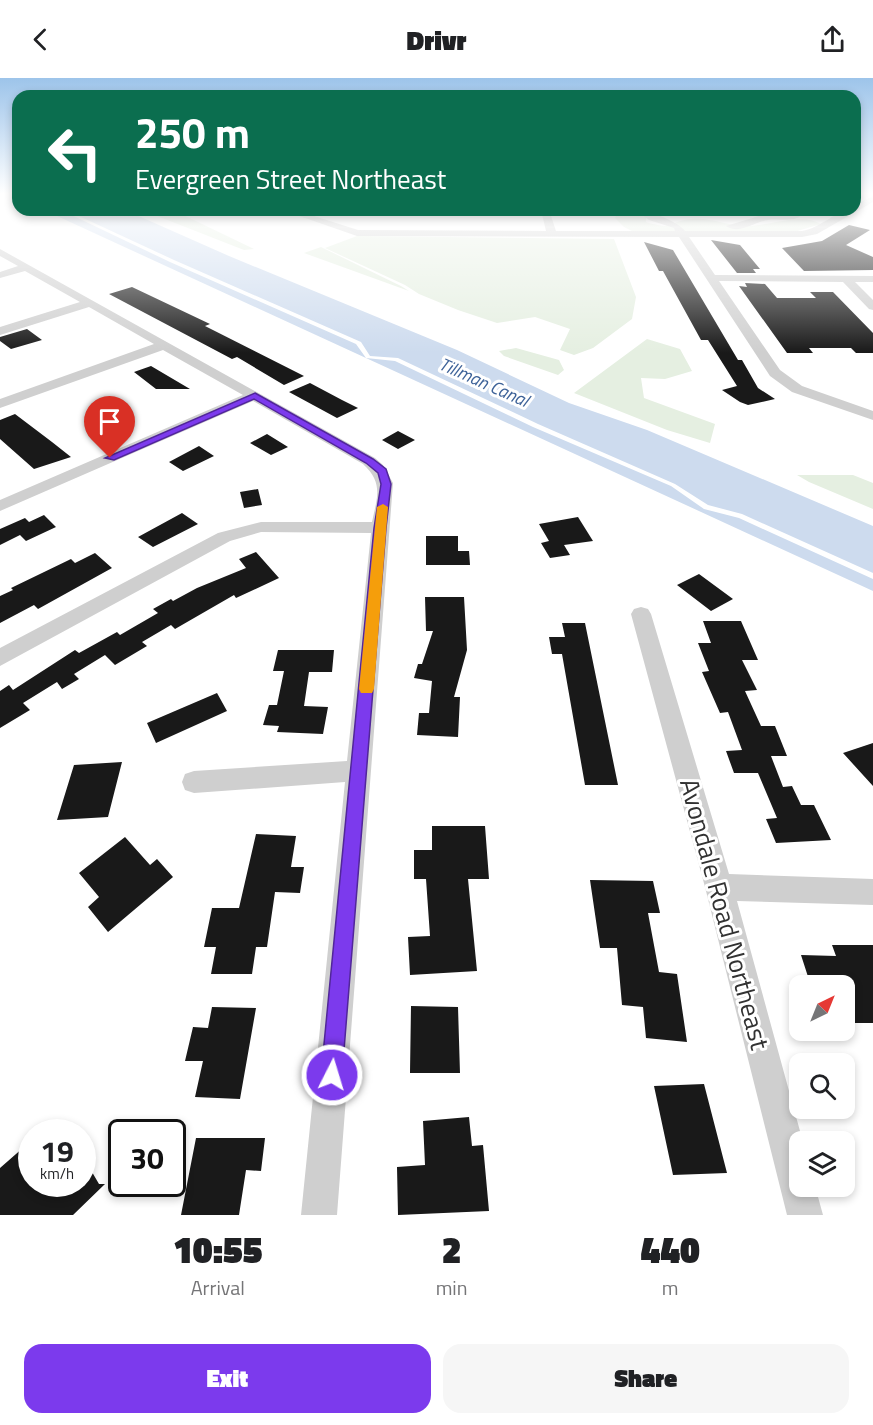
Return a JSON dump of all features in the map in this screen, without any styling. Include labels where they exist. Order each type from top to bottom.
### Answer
[{"type":"street","points":[[694,247],[775,373],[797,389],[873,416]]},
{"type":"street","points":[[0,252],[369,461],[382,472],[386,484],[380,528],[319,1215]]},
{"type":"street","points":[[0,274],[27,267]]},
{"type":"street","points":[[713,278],[873,279]]},
{"type":"street","points":[[846,279],[873,307]]},
{"type":"street","points":[[0,331],[90,303]]},
{"type":"street","points":[[0,404],[164,345]]},
{"type":"street","points":[[0,506],[255,395]]},
{"type":"street","points":[[0,658],[224,537],[261,527],[380,528]]},
{"type":"street","name":"Avondale Road Northeast","points":[[641,614],[719,887],[805,1215]]},
{"type":"street","points":[[194,782],[360,771]]},
{"type":"street","points":[[719,887],[873,892]]},
{"type":"green space","points":[[237,247],[254,249],[244,250]]},
{"type":"green space","points":[[321,247],[409,291],[304,253]]},
{"type":"green space","points":[[617,247],[636,297],[632,319],[593,348],[574,355],[560,350],[570,329],[535,317],[497,323],[419,294],[405,285],[325,248]]},
{"type":"green space","points":[[647,339],[680,349],[692,371],[665,379],[641,378],[644,398],[715,424],[710,443],[667,430],[574,393]]},
{"type":"green space","points":[[516,348],[559,360],[564,370],[558,375],[504,356],[499,351]]},
{"type":"green space","points":[[797,475],[853,475],[873,483],[873,509],[809,482]]},
{"type":"water","points":[[125,247],[139,247],[356,344],[366,358]]},
{"type":"water","name":"Tillman Canal","points":[[146,247],[209,247],[457,350],[569,403],[647,430],[873,526],[873,573],[742,514],[708,505],[675,484],[538,424],[398,358],[370,356],[361,342]]},
{"type":"water","points":[[366,358],[395,361],[533,427],[671,486],[704,509],[739,518],[873,579],[873,591]]},
{"type":"building","points":[[647,247],[673,250],[738,360],[742,360],[758,388],[775,399],[748,405],[722,390],[737,386],[708,340],[701,340],[663,271],[659,271]]},
{"type":"building","points":[[717,247],[742,247],[760,269],[753,269],[756,273],[737,273]]},
{"type":"building","points":[[851,247],[873,257],[873,270],[804,271],[782,248]]},
{"type":"building","points":[[745,283],[765,284],[777,298],[816,298],[810,292],[833,292],[873,333],[873,353],[856,353],[851,348],[809,348],[813,353],[787,353],[739,286],[747,287]]},
{"type":"building","points":[[132,287],[210,324],[205,326],[304,376],[284,385],[237,357],[232,359],[109,294]]},
{"type":"building","points":[[27,329],[42,340],[11,349],[0,341],[0,337]]},
{"type":"building","points":[[151,366],[190,389],[156,389],[134,372]]},
{"type":"building","points":[[310,383],[358,408],[337,418],[289,392]]},
{"type":"building","points":[[15,414],[71,457],[34,469],[0,439],[0,420]]},
{"type":"building","points":[[398,431],[415,440],[398,449],[382,440]]},
{"type":"building","points":[[267,434],[288,447],[271,455],[250,443]]},
{"type":"building","points":[[199,446],[214,456],[183,471],[169,462]]},
{"type":"building","points":[[258,489],[262,505],[244,508],[240,492]]},
{"type":"building","points":[[182,513],[198,524],[153,547],[138,537]]},
{"type":"building","points":[[44,515],[56,527],[26,541],[20,535],[0,545],[0,529],[25,518],[29,522]]},
{"type":"building","points":[[578,517],[593,541],[564,545],[570,555],[550,558],[541,543],[549,541],[539,524]]},
{"type":"building","points":[[426,536],[458,536],[458,551],[469,551],[470,565],[426,565]]},
{"type":"building","points":[[256,552],[279,578],[236,598],[234,595],[175,629],[171,625],[142,642],[147,646],[115,665],[105,655],[74,674],[79,679],[62,689],[57,682],[23,703],[30,710],[0,728],[0,691],[9,685],[13,690],[75,650],[79,653],[117,632],[120,635],[158,613],[153,609],[171,599],[173,601],[197,588],[246,568],[239,559]]},
{"type":"building","points":[[95,553],[112,568],[38,609],[34,605],[0,623],[0,596],[13,590],[11,588],[71,559],[75,563]]},
{"type":"building","points":[[699,574],[733,599],[711,611],[677,585]]},
{"type":"building","points":[[425,597],[464,597],[467,650],[454,697],[460,697],[458,737],[417,735],[419,713],[429,713],[432,681],[414,678],[418,664],[422,664],[433,631],[426,631]]},
{"type":"building","points":[[703,621],[741,621],[758,660],[742,660],[757,690],[745,691],[761,726],[775,726],[787,756],[771,756],[783,787],[792,786],[801,805],[814,805],[831,840],[776,843],[766,819],[777,818],[758,773],[734,773],[726,751],[742,750],[728,712],[720,713],[702,672],[709,671],[698,643],[711,643]]},
{"type":"building","points":[[562,623],[585,623],[618,785],[585,785],[562,654],[552,654],[549,637],[565,637]]},
{"type":"building","points":[[278,650],[334,650],[332,672],[309,672],[304,706],[328,707],[323,734],[277,732],[279,726],[263,725],[269,705],[277,705],[284,671],[273,671]]},
{"type":"building","points":[[217,693],[227,711],[156,743],[147,723]]},
{"type":"building","points":[[873,743],[873,786],[843,753]]},
{"type":"building","points":[[122,762],[108,817],[57,820],[74,765]]},
{"type":"building","points":[[432,826],[485,826],[489,879],[468,879],[477,971],[410,975],[408,937],[430,936],[426,879],[414,879],[414,850],[432,850]]},
{"type":"building","points":[[256,834],[296,836],[291,867],[304,867],[300,893],[275,892],[267,947],[256,947],[252,974],[211,974],[216,947],[204,947],[212,908],[239,908]]},
{"type":"building","points":[[125,837],[150,865],[157,859],[173,877],[108,932],[88,907],[99,897],[79,873]]},
{"type":"building","points":[[590,880],[653,881],[660,913],[648,913],[659,972],[677,974],[687,1042],[646,1038],[643,1007],[622,1005],[617,948],[600,948]]},
{"type":"building","points":[[832,945],[873,945],[873,1023],[855,1023],[855,975],[807,975],[801,955],[836,956]]},
{"type":"building","points":[[411,1006],[458,1007],[460,1073],[410,1073]]},
{"type":"building","points":[[212,1007],[256,1008],[240,1099],[195,1097],[203,1061],[185,1061],[193,1027],[208,1028]]},
{"type":"building","points":[[704,1084],[727,1173],[673,1175],[654,1086]]},
{"type":"building","points":[[469,1117],[472,1146],[483,1145],[489,1211],[398,1215],[397,1167],[425,1165],[423,1121]]},
{"type":"building","points":[[196,1138],[265,1138],[261,1171],[246,1170],[239,1215],[181,1215]]},
{"type":"building","points":[[18,1152],[18,1197],[92,1197],[73,1215],[0,1215],[0,1168]]},
{"type":"building","points":[[96,1179],[99,1184],[105,1184],[96,1193]]},
{"type":"slow traffic","points":[[367,689],[383,507]]},
{"type":"route","points":[[110,458],[255,395],[369,461],[382,472],[386,484],[380,528],[332,1075]]}]
